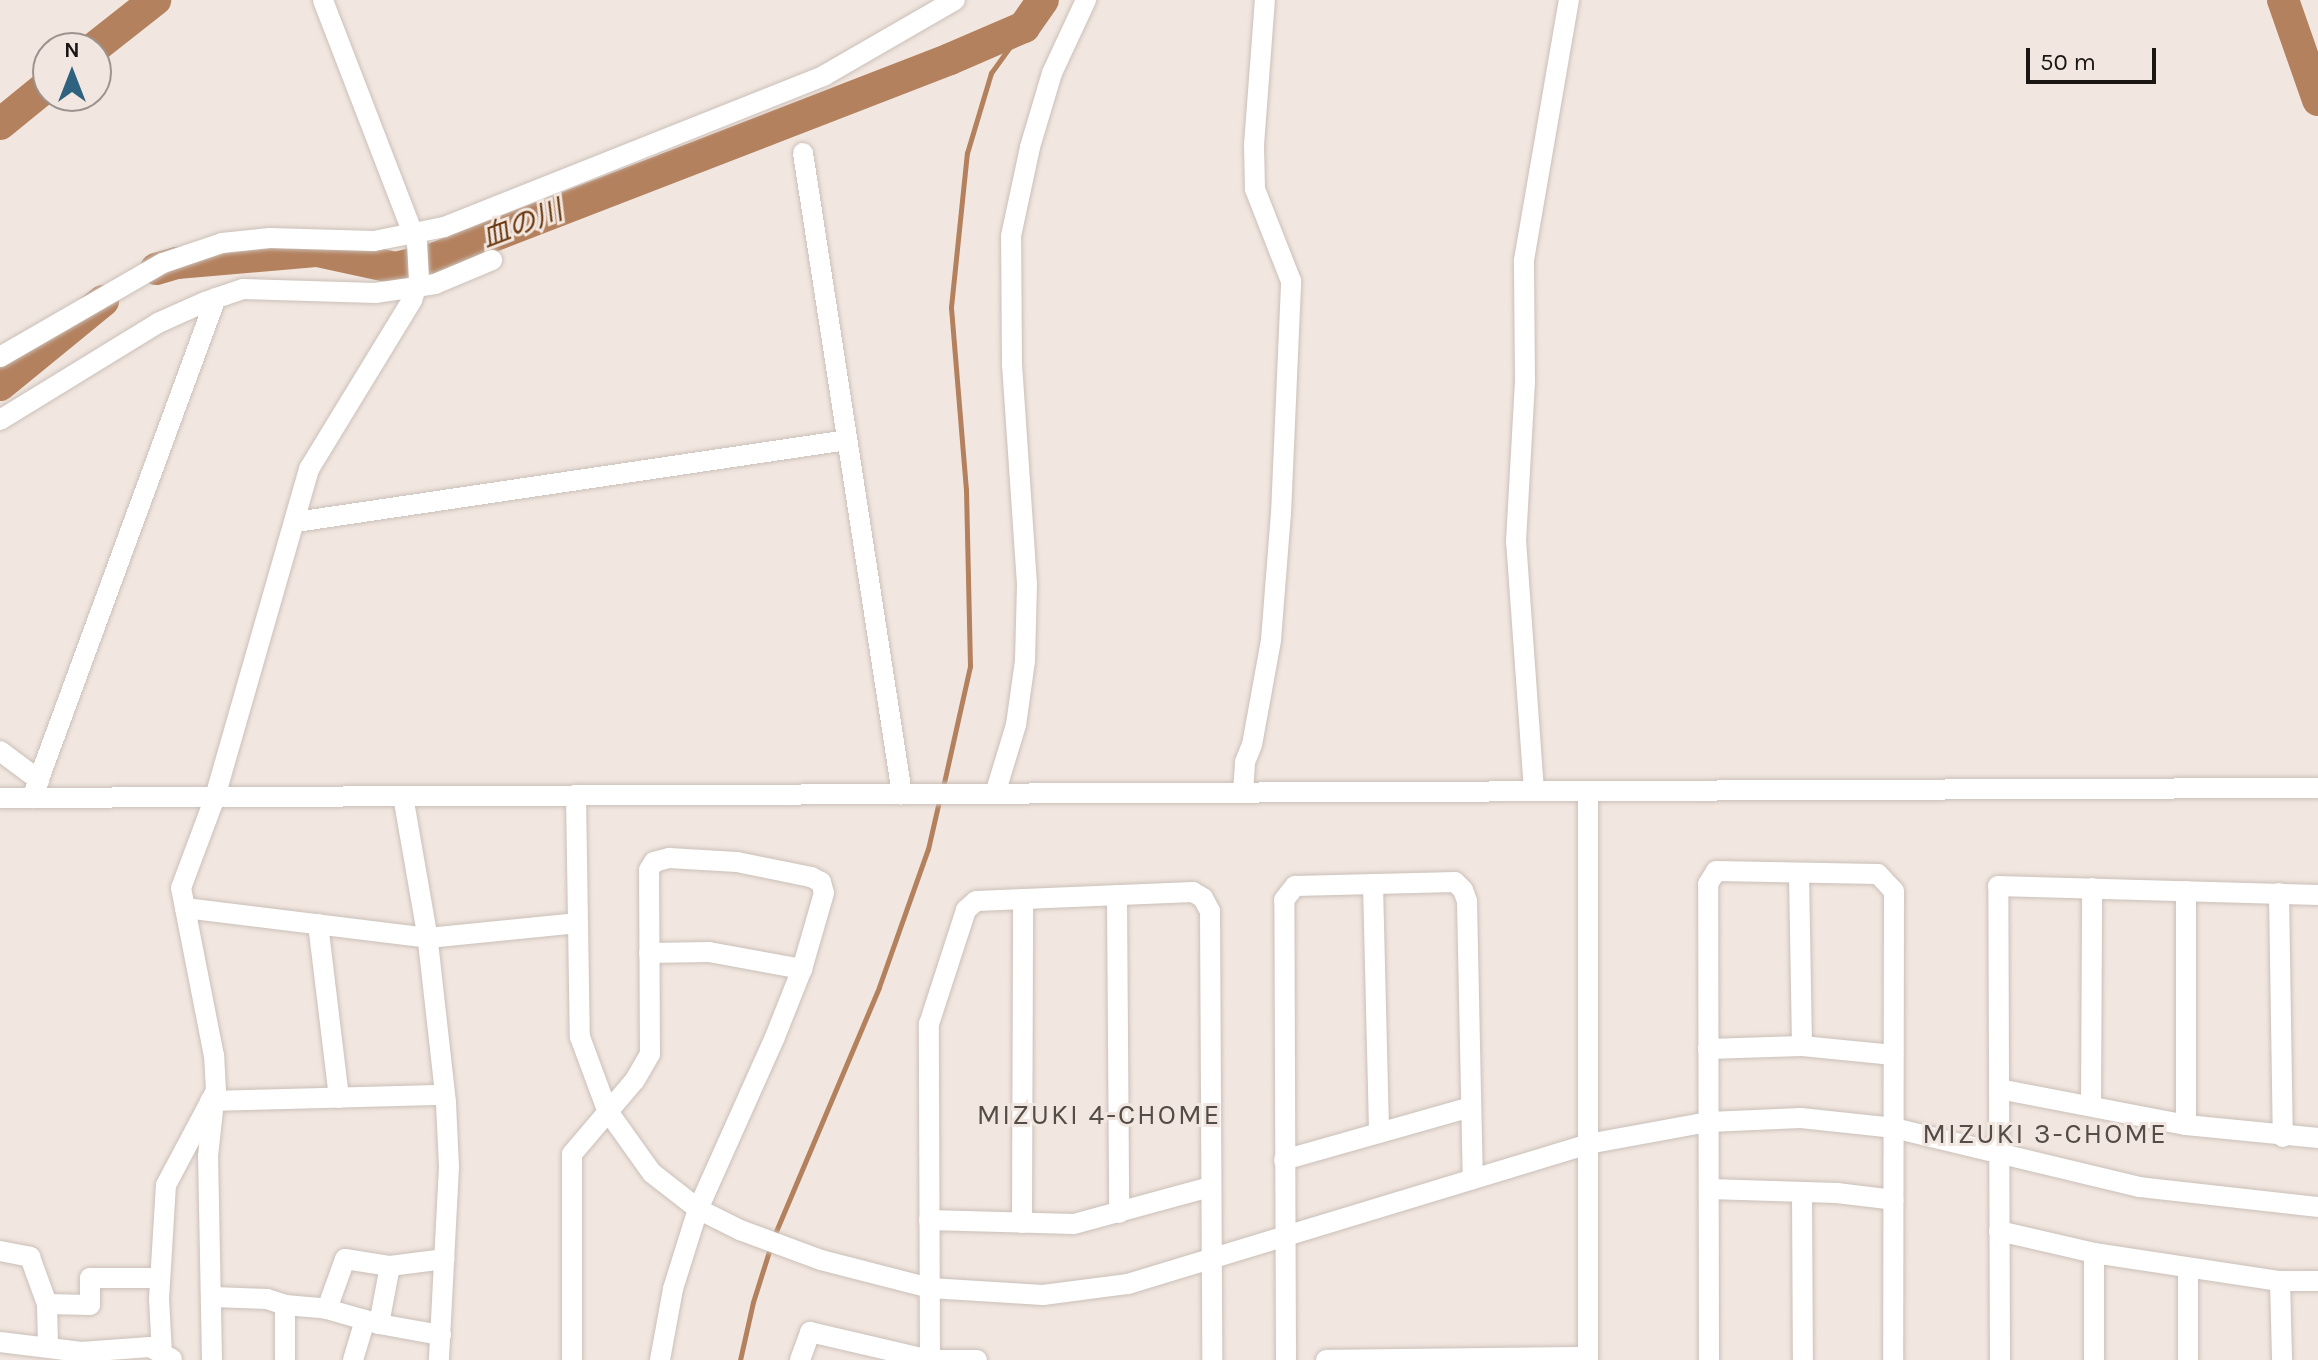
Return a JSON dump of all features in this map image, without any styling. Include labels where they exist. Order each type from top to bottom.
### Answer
[{"type":"street","points":[[168,1357],[160,1278],[166,1185],[216,1091],[214,1056],[181,888],[215,797],[309,469],[412,300],[418,283],[415,238],[323,0]]},
{"type":"street","points":[[0,357],[163,263],[222,243],[270,238],[374,241],[415,238],[825,75],[955,0]]},
{"type":"street","points":[[995,794],[1016,725],[1025,661],[1027,584],[1012,365],[1011,236],[1030,147],[1052,73],[1086,0]]},
{"type":"street","points":[[1243,792],[1245,762],[1252,745],[1271,640],[1281,514],[1291,281],[1255,189],[1254,145],[1265,0]]},
{"type":"street","points":[[1534,791],[1516,542],[1525,382],[1524,260],[1569,0]]},
{"type":"street","points":[[803,153],[847,440],[912,794]]},
{"type":"street","points":[[0,420],[158,323],[243,289],[375,293],[418,283],[435,284],[492,260]]},
{"type":"street","points":[[35,789],[216,298]]},
{"type":"street","points":[[296,522],[847,440]]},
{"type":"street","points":[[0,751],[35,789]]},
{"type":"street","points":[[1,802],[35,789],[215,797],[2318,788]]},
{"type":"street","points":[[1326,1360],[1588,1359],[1588,791]]},
{"type":"street","points":[[576,795],[580,1037],[607,1110],[652,1173],[698,1209],[740,1230],[821,1260],[930,1288],[1043,1295],[1128,1284],[1588,1144],[1708,1122],[1801,1118],[1894,1128],[2139,1187],[2318,1207]]},
{"type":"street","points":[[403,796],[428,938],[445,1095],[449,1167],[439,1360]]},
{"type":"street","points":[[572,1360],[572,1154],[635,1080],[650,1054],[649,870],[654,862],[669,858],[737,862],[811,877],[821,882],[824,893],[802,969],[698,1209],[673,1289],[660,1360]]},
{"type":"street","points":[[1709,1360],[1708,884],[1716,871],[1878,874],[1894,891],[1893,1360]]},
{"type":"street","points":[[1799,873],[1802,1046]]},
{"type":"street","points":[[1286,1360],[1283,1236],[1284,900],[1295,886],[1455,882],[1463,890],[1467,901],[1473,1177]]},
{"type":"street","points":[[1373,884],[1379,1133]]},
{"type":"street","points":[[2000,1360],[1998,886],[2318,895]]},
{"type":"street","points":[[2091,1106],[2092,888]]},
{"type":"street","points":[[2186,891],[2186,1125]]},
{"type":"street","points":[[930,1360],[929,1024],[966,910],[976,901],[1193,892],[1203,898],[1210,911],[1212,1360]]},
{"type":"street","points":[[2279,893],[2283,1137]]},
{"type":"street","points":[[1117,895],[1119,1213]]},
{"type":"street","points":[[1022,1223],[1023,899]]},
{"type":"street","points":[[185,908],[428,938],[578,923]]},
{"type":"street","points":[[318,924],[339,1098]]},
{"type":"street","points":[[649,953],[709,952],[802,969]]},
{"type":"street","points":[[1708,1049],[1802,1046],[1894,1055]]},
{"type":"street","points":[[1999,1089],[2186,1125],[2283,1137],[2318,1138]]},
{"type":"street","points":[[212,1101],[445,1095]]},
{"type":"street","points":[[212,1101],[208,1156],[212,1360]]},
{"type":"street","points":[[1284,1160],[1471,1107]]},
{"type":"street","points":[[929,1220],[1074,1224],[1210,1187]]},
{"type":"street","points":[[1709,1189],[1802,1192],[1894,1200]]},
{"type":"street","points":[[1802,1192],[1803,1360]]},
{"type":"street","points":[[1999,1231],[2094,1253],[2188,1268],[2280,1281],[2318,1281]]},
{"type":"street","points":[[0,1251],[30,1257],[47,1304],[48,1346]]},
{"type":"street","points":[[2094,1253],[2094,1360]]},
{"type":"street","points":[[327,1309],[345,1259],[390,1266],[445,1259]]},
{"type":"street","points":[[353,1360],[372,1322],[390,1266]]},
{"type":"street","points":[[2188,1268],[2188,1360]]},
{"type":"street","points":[[47,1304],[90,1305],[90,1278],[160,1278]]},
{"type":"street","points":[[2280,1281],[2282,1360]]},
{"type":"street","points":[[213,1297],[267,1299],[441,1335]]},
{"type":"street","points":[[285,1305],[285,1360]]},
{"type":"street","points":[[800,1360],[810,1332],[930,1360],[977,1360]]},
{"type":"street","points":[[0,1342],[48,1346],[85,1356],[150,1347],[168,1357]]},
{"type":"waterway","points":[[112,34],[155,0]]},
{"type":"waterway","name":"血の川","points":[[156,269],[177,263],[318,251],[395,268],[436,258],[950,59],[1024,27],[1043,0]]},
{"type":"waterway","points":[[2283,0],[2318,100]]},
{"type":"waterway","points":[[943,787],[970,666],[966,490],[951,307],[967,153],[991,73],[1024,27]]},
{"type":"waterway","points":[[0,124],[32,98]]},
{"type":"waterway","name":"血の川","points":[[0,385],[103,301]]},
{"type":"waterway","points":[[774,1236],[879,987],[928,849],[939,801]]},
{"type":"waterway","points":[[740,1360],[753,1302],[771,1245]]},
{"type":"district","name":"MIZUKI 4-CHOME","points":[[1099,1115]]},
{"type":"district","name":"MIZUKI 3-CHOME","points":[[2045,1134]]}]
